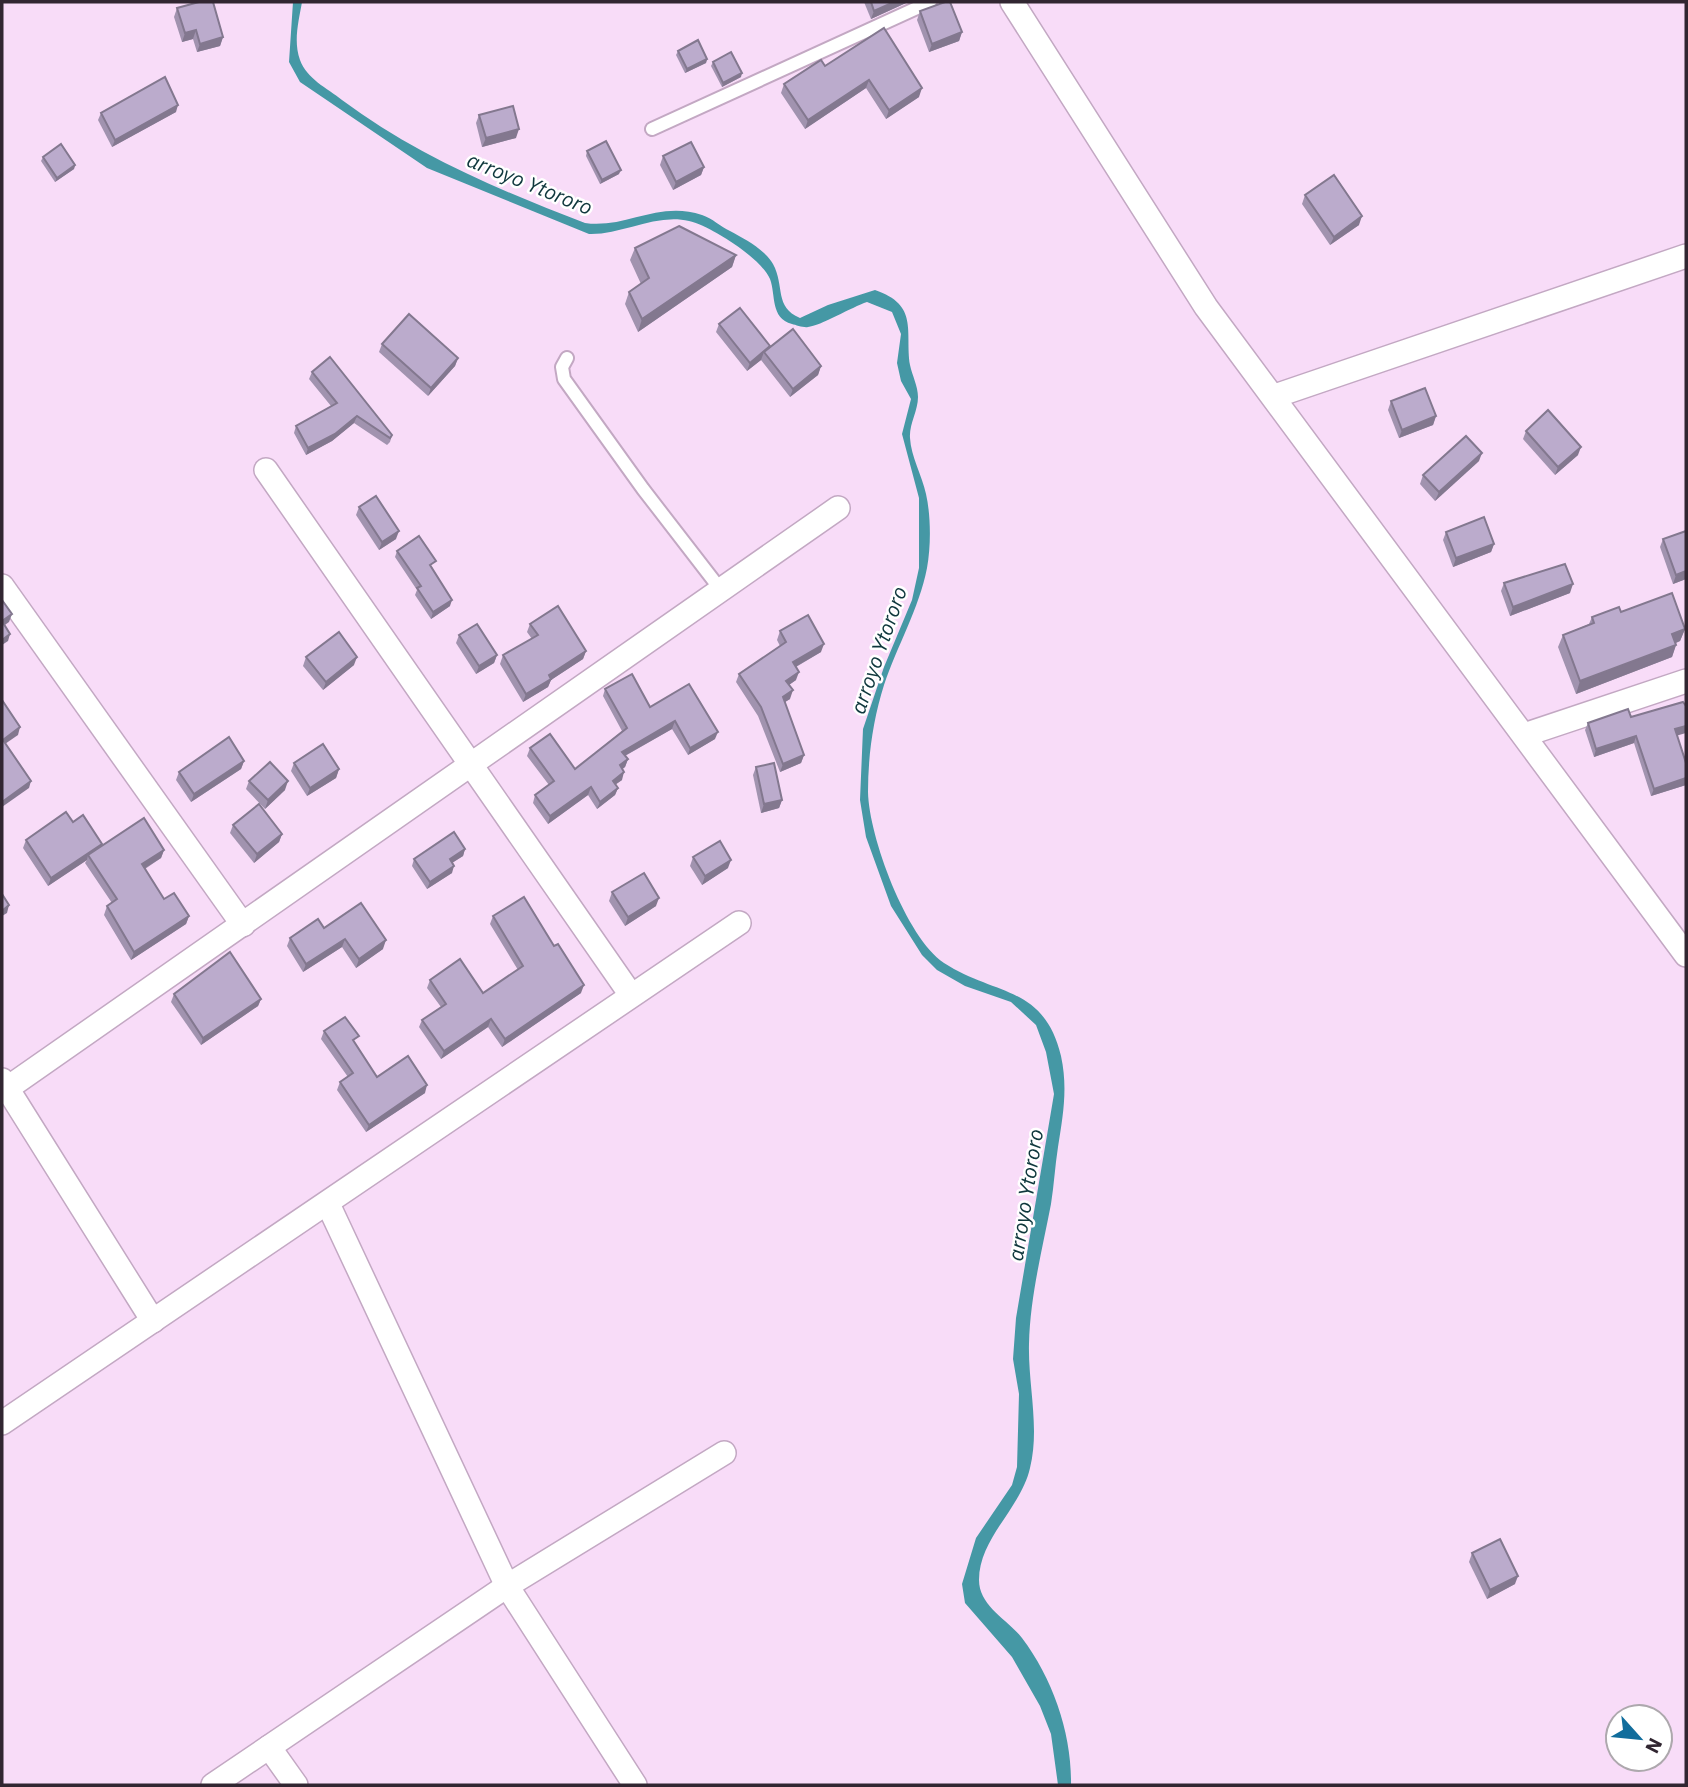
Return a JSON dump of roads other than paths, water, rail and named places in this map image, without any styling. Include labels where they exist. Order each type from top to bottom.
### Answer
[{"type":"street","points":[[1012,2],[1206,307],[1275,396],[1686,955]]},
{"type":"street","points":[[1275,396],[1686,256]]},
{"type":"street","points":[[266,470],[631,995]]},
{"type":"street","points":[[153,1321],[3,1087],[243,925],[838,508]]},
{"type":"street","points":[[2,586],[243,925]]},
{"type":"street","points":[[1524,735],[1686,681]]},
{"type":"street","points":[[2,1423],[739,923]]},
{"type":"street","points":[[328,1204],[507,1586],[635,1785]]},
{"type":"street","points":[[213,1785],[507,1586],[724,1453]]},
{"type":"street","points":[[269,1747],[296,1785]]},
{"type":"lane","points":[[652,129],[930,2]]},
{"type":"lane","points":[[567,358],[562,367],[564,379],[643,489],[721,590]]},
{"type":"water","points":[[293,2],[302,2],[297,45],[303,67],[312,78],[399,138],[459,170],[585,223],[600,224],[671,211],[686,211],[706,216],[765,254],[777,272],[786,308],[800,318],[828,305],[875,290],[889,296],[904,311],[910,365],[918,397],[910,438],[928,503],[929,550],[919,598],[889,670],[877,711],[869,765],[870,811],[882,859],[892,885],[916,932],[930,950],[944,963],[963,974],[1030,1004],[1043,1016],[1053,1033],[1061,1056],[1064,1079],[1063,1113],[1030,1326],[1033,1453],[1025,1483],[986,1550],[979,1580],[980,1589],[989,1605],[1022,1638],[1043,1671],[1064,1727],[1071,1785],[1058,1785],[1051,1734],[1040,1706],[1012,1657],[965,1603],[962,1584],[976,1538],[1012,1485],[1017,1467],[1019,1394],[1013,1359],[1016,1318],[1054,1094],[1046,1052],[1036,1025],[1011,1002],[965,986],[937,970],[922,955],[891,906],[866,837],[860,800],[863,729],[884,667],[912,600],[919,568],[919,498],[902,434],[911,399],[901,381],[897,363],[901,334],[892,312],[867,302],[813,326],[792,324],[780,317],[770,279],[757,262],[722,236],[698,224],[677,219],[664,220],[589,234],[427,168],[300,82],[289,62]]},
{"type":"water label","name":"arroyo Ytororo","points":[[530,183]]},
{"type":"water label","name":"arroyo Ytororo","points":[[878,650]]},
{"type":"water label","name":"arroyo Ytororo","points":[[1025,1195]]}]
